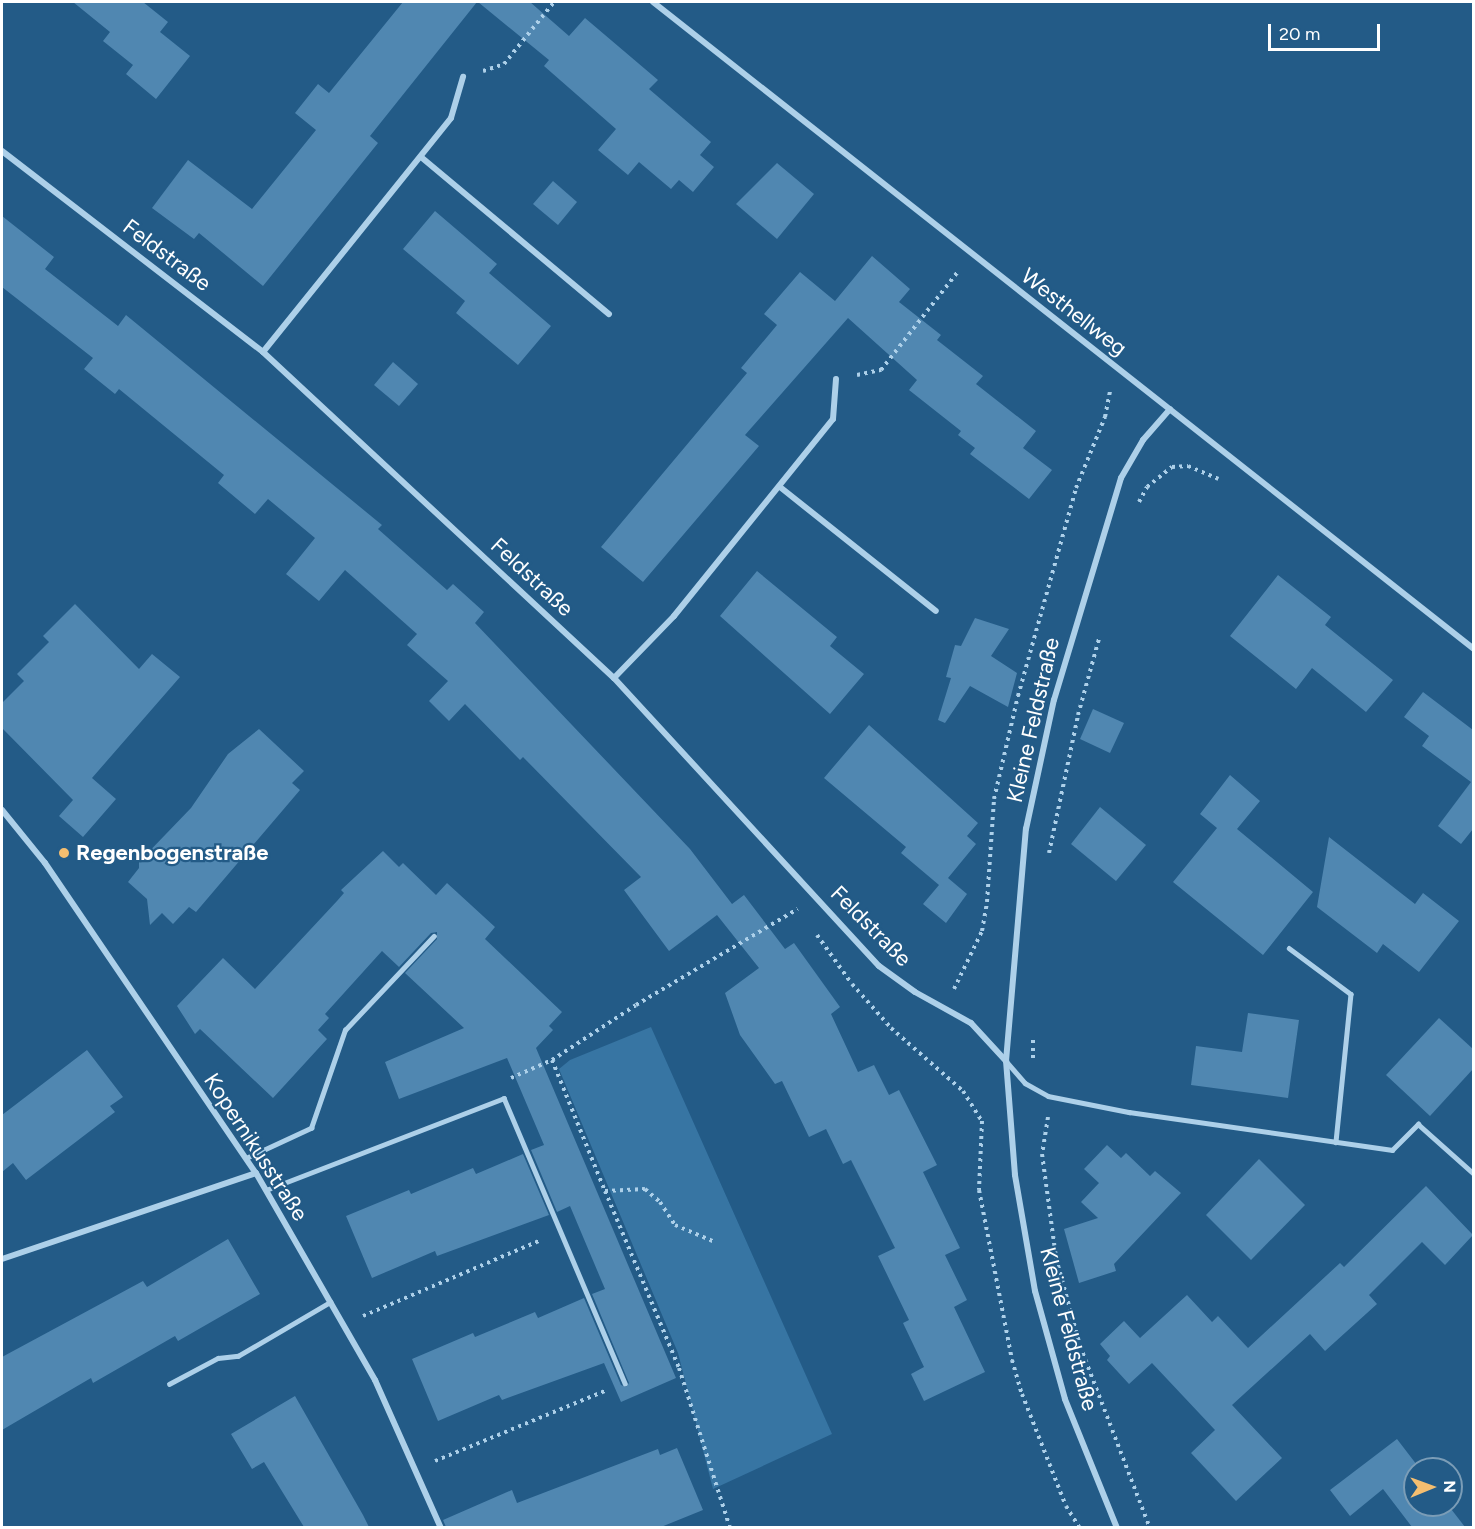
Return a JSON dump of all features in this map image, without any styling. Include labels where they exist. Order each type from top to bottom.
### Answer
[{"type":"street","name":"Westhellweg","points":[[653,2],[1473,649]]},
{"type":"street","points":[[263,352],[451,118],[463,77]]},
{"type":"street","name":"Feldstraße","points":[[2,151],[263,352],[614,678],[879,966],[915,992],[946,1006],[971,1023],[1006,1061]]},
{"type":"street","points":[[421,157],[609,314]]},
{"type":"street","points":[[614,678],[674,616],[780,487],[832,418],[836,379]]},
{"type":"street","name":"Kleine Feldstraße","points":[[1117,1527],[1065,1399],[1035,1291],[1015,1175],[1006,1061],[1026,829],[1054,700],[1121,478],[1143,440],[1170,409]]},
{"type":"street","points":[[780,487],[936,610]]},
{"type":"street","name":"Kopernikusstraße","points":[[2,810],[45,862],[256,1173],[375,1380],[441,1527]]},
{"type":"street","points":[[2,1259],[256,1173]]},
{"type":"lane","points":[[246,1158],[311,1128],[345,1030],[434,936]]},
{"type":"lane","points":[[1289,948],[1351,994],[1336,1142]]},
{"type":"lane","points":[[1006,1061],[1025,1083],[1048,1096],[1129,1112],[1392,1150],[1418,1124],[1473,1173]]},
{"type":"lane","points":[[266,1190],[504,1098],[626,1383]]},
{"type":"lane","points":[[170,1384],[218,1358],[238,1356],[330,1302]]},
{"type":"path","points":[[463,77],[504,64],[554,2]]},
{"type":"path","points":[[836,379],[881,370],[970,254]]},
{"type":"path","points":[[946,1006],[982,931],[987,902],[994,799],[1013,718],[1076,488],[1105,417],[1114,366]]},
{"type":"path","points":[[1135,514],[1147,487],[1172,466],[1188,466],[1226,484]]},
{"type":"path","points":[[1047,861],[1078,715],[1100,636]]},
{"type":"path","points":[[504,1098],[509,1079],[552,1060],[636,1005],[816,897]]},
{"type":"path","points":[[798,909],[805,919]]},
{"type":"path","points":[[811,928],[852,984],[891,1028],[963,1091],[982,1121],[979,1190],[1012,1360],[1022,1394],[1066,1506],[1080,1527]]},
{"type":"path","points":[[1033,1036],[1033,1059],[1048,1072],[1048,1127],[1042,1154],[1056,1258],[1080,1346],[1150,1527]]},
{"type":"path","points":[[552,1060],[679,1368],[730,1527]]},
{"type":"path","points":[[605,1191],[645,1189],[660,1202],[675,1225],[715,1242]]},
{"type":"path","points":[[344,1324],[561,1232]]},
{"type":"path","points":[[415,1469],[626,1383]]},
{"type":"shaded area","points":[[651,1027],[832,1434],[713,1489],[678,1353],[559,1069],[570,1060]]},
{"type":"building","points":[[73,2],[143,2],[168,22],[160,32],[190,56],[156,99],[126,74],[133,65],[103,41],[110,32]]},
{"type":"building","points":[[403,2],[477,2],[370,136],[378,143],[263,286],[199,233],[194,239],[152,208],[188,160],[252,209],[316,130],[295,113],[318,84],[329,93]]},
{"type":"building","points":[[478,2],[530,2],[569,36],[585,18],[658,80],[649,89],[711,142],[700,155],[714,167],[693,192],[679,180],[671,189],[639,162],[628,175],[598,150],[616,129],[544,66],[549,60]]},
{"type":"building","points":[[777,163],[814,194],[777,239],[736,204]]},
{"type":"building","points":[[553,181],[577,202],[558,225],[533,204]]},
{"type":"building","points":[[435,211],[497,264],[489,273],[551,326],[518,365],[456,313],[465,301],[403,249]]},
{"type":"building","points":[[2,216],[54,257],[45,269],[118,326],[126,315],[382,525],[378,529],[447,590],[453,584],[484,612],[475,623],[690,849],[732,904],[744,895],[785,949],[794,943],[840,1007],[831,1014],[858,1072],[874,1065],[889,1095],[899,1090],[937,1165],[923,1172],[960,1248],[945,1255],[967,1300],[954,1307],[985,1372],[924,1401],[911,1374],[924,1367],[903,1323],[909,1320],[878,1256],[895,1248],[851,1160],[843,1164],[826,1129],[809,1137],[782,1081],[775,1084],[740,1035],[725,993],[759,968],[717,915],[669,951],[624,890],[641,877],[523,757],[520,760],[465,704],[449,721],[429,701],[448,681],[407,645],[417,634],[345,570],[319,601],[286,574],[315,538],[268,499],[255,514],[218,483],[224,475],[119,389],[115,394],[84,369],[93,358],[2,287]]},
{"type":"building","points":[[872,256],[910,289],[899,302],[941,335],[937,340],[983,376],[976,384],[1036,431],[1023,448],[1052,470],[1029,499],[970,454],[975,448],[958,435],[961,431],[909,390],[917,380],[848,318],[745,435],[759,446],[643,582],[601,547],[747,373],[741,368],[777,325],[764,314],[800,272],[835,301]]},
{"type":"building","points":[[393,362],[418,384],[399,406],[374,385]]},
{"type":"building","points":[[757,571],[837,637],[830,646],[864,674],[830,714],[720,616]]},
{"type":"building","points":[[1278,575],[1331,617],[1325,625],[1393,680],[1366,712],[1312,668],[1296,689],[1230,636]]},
{"type":"building","points":[[75,604],[139,669],[152,654],[180,677],[92,778],[116,799],[83,837],[59,816],[73,800],[2,728],[2,703],[24,681],[17,674],[49,642],[43,636]]},
{"type":"building","points":[[975,618],[1009,629],[991,656],[1017,673],[1008,707],[970,686],[945,723],[938,720],[951,678],[946,677],[955,645],[961,646]]},
{"type":"building","points":[[1423,692],[1473,730],[1473,829],[1461,844],[1438,826],[1471,782],[1422,746],[1429,736],[1404,717]]},
{"type":"building","points":[[1093,709],[1124,723],[1110,753],[1080,739]]},
{"type":"building","points":[[869,725],[978,823],[967,836],[976,844],[948,878],[967,894],[946,923],[923,904],[939,885],[901,853],[906,847],[824,778]]},
{"type":"building","points":[[259,729],[304,771],[292,783],[300,790],[196,912],[189,907],[173,924],[162,913],[150,925],[147,899],[128,882],[139,868],[139,862],[191,808],[228,754]]},
{"type":"building","points":[[1230,775],[1260,801],[1237,829],[1313,892],[1263,955],[1173,882],[1217,828],[1200,814]]},
{"type":"building","points":[[1100,807],[1146,845],[1116,881],[1071,844]]},
{"type":"building","points":[[1329,837],[1415,904],[1423,893],[1459,921],[1419,972],[1383,944],[1377,953],[1317,907]]},
{"type":"building","points":[[383,851],[399,867],[403,863],[436,895],[447,883],[495,927],[485,939],[562,1012],[549,1026],[553,1030],[536,1048],[676,1378],[621,1402],[604,1363],[502,1400],[499,1395],[438,1421],[412,1359],[473,1333],[475,1337],[535,1312],[538,1318],[584,1298],[621,1385],[626,1387],[629,1383],[592,1294],[605,1289],[570,1206],[557,1212],[531,1150],[544,1145],[507,1058],[399,1099],[385,1062],[464,1028],[405,973],[437,939],[437,932],[431,933],[399,967],[382,951],[325,1014],[329,1018],[318,1030],[327,1039],[273,1098],[200,1029],[195,1034],[177,1006],[223,958],[255,989],[344,893],[341,890]]},
{"type":"building","points":[[1248,1013],[1299,1020],[1288,1098],[1191,1085],[1196,1046],[1242,1052]]},
{"type":"building","points":[[1439,1018],[1473,1049],[1473,1069],[1430,1116],[1386,1075]]},
{"type":"building","points":[[87,1050],[123,1097],[110,1106],[115,1112],[26,1180],[13,1163],[2,1172],[2,1115]]},
{"type":"building","points":[[1107,1145],[1121,1158],[1126,1153],[1150,1176],[1155,1171],[1181,1193],[1114,1264],[1116,1271],[1079,1283],[1064,1229],[1098,1218],[1081,1202],[1099,1183],[1084,1169]]},
{"type":"building","points":[[523,1154],[549,1215],[437,1256],[435,1251],[372,1278],[346,1216],[409,1190],[411,1194],[473,1168],[476,1174]]},
{"type":"building","points":[[1259,1159],[1305,1205],[1251,1260],[1206,1215]]},
{"type":"building","points":[[1426,1186],[1473,1235],[1445,1265],[1422,1242],[1369,1295],[1377,1304],[1325,1351],[1310,1334],[1232,1405],[1282,1458],[1236,1501],[1191,1453],[1215,1430],[1152,1363],[1129,1384],[1107,1360],[1110,1356],[1100,1344],[1124,1321],[1140,1338],[1187,1295],[1212,1322],[1218,1316],[1248,1348],[1340,1263],[1344,1267]]},
{"type":"building","points":[[228,1239],[260,1294],[178,1341],[175,1336],[93,1383],[91,1378],[2,1430],[2,1357],[143,1281],[147,1287]]},
{"type":"building","points":[[295,1396],[369,1527],[304,1527],[264,1462],[252,1469],[231,1434]]},
{"type":"building","points":[[1397,1439],[1411,1457],[1403,1457],[1403,1515],[1383,1489],[1350,1516],[1330,1490]]},
{"type":"building","points":[[677,1448],[703,1510],[661,1527],[446,1527],[443,1520],[512,1490],[517,1503],[658,1449],[660,1455]]},
{"type":"building","points":[[1404,1517],[1457,1517],[1465,1527],[1412,1527]]},
{"type":"place","name":"Regenbogenstraße","points":[[64,853]]}]
